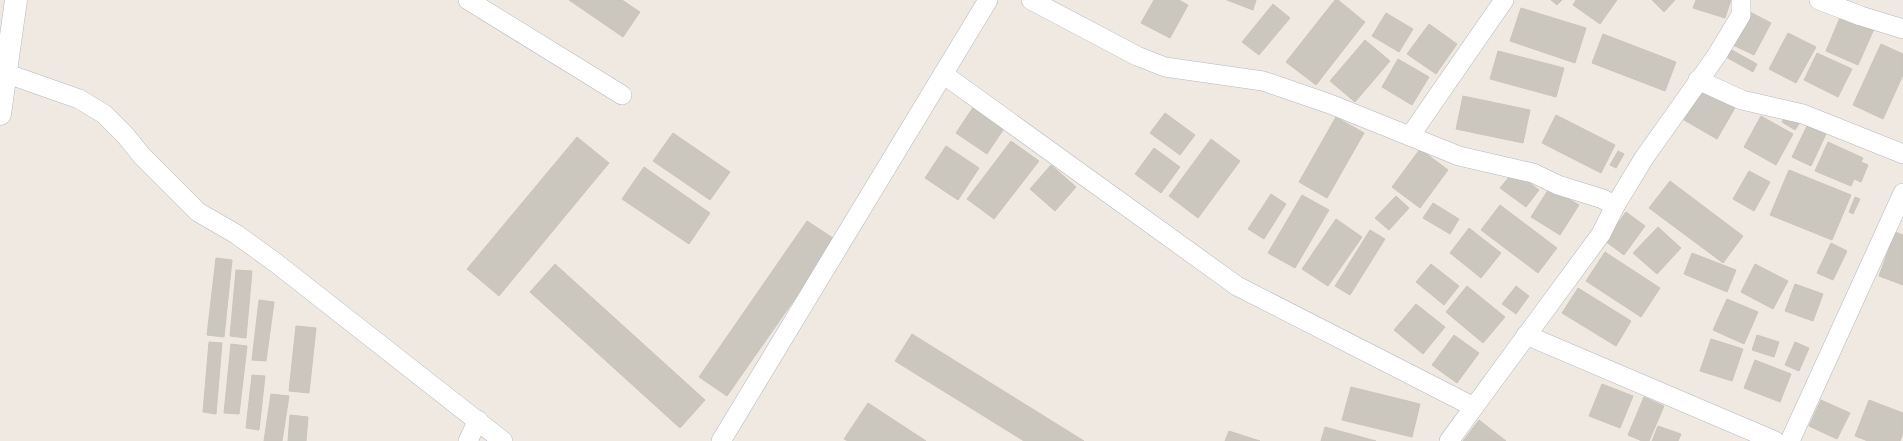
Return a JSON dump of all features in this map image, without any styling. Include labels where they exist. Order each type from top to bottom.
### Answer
[{"type":"main road","points":[[0,114],[16,0]]},
{"type":"street","points":[[468,0],[622,95]]},
{"type":"street","points":[[721,441],[988,0]]},
{"type":"street","points":[[1031,0],[1136,56],[1165,67],[1263,82],[1330,104],[1458,156],[1533,173],[1558,185],[1603,199],[1615,206]]},
{"type":"street","points":[[1410,136],[1504,0]]},
{"type":"street","points":[[1449,441],[1601,234],[1615,206],[1644,158],[1717,55],[1741,15],[1741,0]]},
{"type":"street","points":[[1819,0],[1861,16],[1903,29]]},
{"type":"street","points":[[6,73],[79,99],[104,114],[125,135],[148,162],[198,212],[236,234],[276,263],[503,441]]},
{"type":"street","points":[[943,74],[1237,286],[1474,407]]},
{"type":"street","points":[[1698,80],[1742,100],[1803,114],[1903,154]]},
{"type":"street","points":[[1790,441],[1903,193]]},
{"type":"street","points":[[1526,336],[1775,441]]},
{"type":"street","points":[[468,441],[478,420]]},
{"type":"building","points":[[569,0],[622,0],[640,12],[623,37]]},
{"type":"building","points":[[1154,0],[1179,0],[1188,5],[1170,38],[1141,23]]},
{"type":"building","points":[[1227,0],[1256,0],[1253,10]]},
{"type":"building","points":[[1335,0],[1338,0],[1365,22],[1316,85],[1286,62]]},
{"type":"building","points":[[1551,0],[1562,0],[1557,5]]},
{"type":"building","points":[[1576,0],[1617,0],[1600,24],[1573,5]]},
{"type":"building","points":[[1652,0],[1675,0],[1664,12]]},
{"type":"building","points":[[1696,0],[1731,0],[1725,18],[1693,8]]},
{"type":"building","points":[[1273,4],[1290,18],[1259,55],[1242,42]]},
{"type":"building","points":[[1521,8],[1586,28],[1575,63],[1510,41]]},
{"type":"building","points":[[1750,12],[1771,23],[1754,55],[1733,45]]},
{"type":"building","points":[[1386,13],[1413,29],[1399,52],[1372,36]]},
{"type":"building","points":[[1841,15],[1874,29],[1858,65],[1826,51]]},
{"type":"building","points":[[1429,24],[1457,44],[1436,74],[1407,54]]},
{"type":"building","points":[[1788,33],[1816,47],[1796,83],[1769,69]]},
{"type":"building","points":[[1603,34],[1676,62],[1665,91],[1592,63]]},
{"type":"building","points":[[1365,40],[1390,61],[1355,102],[1330,81]]},
{"type":"building","points":[[1881,44],[1903,54],[1903,75],[1883,119],[1853,105]]},
{"type":"building","points":[[1730,49],[1757,64],[1753,72],[1726,57]]},
{"type":"building","points":[[1498,51],[1564,68],[1556,97],[1490,79]]},
{"type":"building","points":[[1817,53],[1852,69],[1838,97],[1804,80]]},
{"type":"building","points":[[1398,59],[1429,77],[1412,105],[1382,87]]},
{"type":"building","points":[[1705,84],[1736,106],[1717,139],[1684,120]]},
{"type":"building","points":[[1463,96],[1530,110],[1523,143],[1456,129]]},
{"type":"building","points":[[974,106],[1005,127],[987,154],[956,133]]},
{"type":"building","points":[[1165,113],[1195,135],[1180,155],[1150,133]]},
{"type":"building","points":[[1787,113],[1801,121],[1795,130],[1782,122]]},
{"type":"building","points":[[1556,115],[1615,145],[1601,173],[1542,143]]},
{"type":"building","points":[[1761,116],[1793,134],[1776,165],[1744,147]]},
{"type":"building","points":[[1336,117],[1364,133],[1327,198],[1299,182]]},
{"type":"building","points":[[1807,126],[1826,134],[1811,166],[1792,157]]},
{"type":"building","points":[[673,133],[730,172],[710,200],[653,161]]},
{"type":"building","points":[[577,137],[609,163],[499,296],[467,269]]},
{"type":"building","points":[[1211,139],[1240,161],[1198,218],[1169,196]]},
{"type":"building","points":[[1011,141],[1039,161],[994,219],[967,199]]},
{"type":"building","points":[[1828,142],[1863,158],[1861,162],[1868,165],[1861,182],[1854,179],[1851,186],[1815,171]]},
{"type":"building","points":[[946,146],[979,168],[958,200],[925,178]]},
{"type":"building","points":[[1154,148],[1180,167],[1161,193],[1135,174]]},
{"type":"building","points":[[1420,149],[1448,170],[1420,208],[1392,187]]},
{"type":"building","points":[[1618,151],[1624,154],[1616,168],[1610,165]]},
{"type":"building","points":[[1051,165],[1076,187],[1055,211],[1030,189]]},
{"type":"building","points":[[644,167],[710,213],[689,244],[622,199]]},
{"type":"building","points":[[1789,170],[1851,195],[1832,240],[1770,215]]},
{"type":"building","points":[[1514,171],[1539,190],[1526,207],[1500,188]]},
{"type":"building","points":[[1749,171],[1770,182],[1754,211],[1733,199]]},
{"type":"building","points":[[1670,181],[1743,236],[1723,263],[1649,208]]},
{"type":"building","points":[[1550,187],[1579,205],[1560,235],[1531,217]]},
{"type":"building","points":[[1271,194],[1286,204],[1264,239],[1248,229]]},
{"type":"building","points":[[1302,195],[1329,210],[1295,268],[1268,253]]},
{"type":"building","points":[[1396,196],[1409,208],[1389,230],[1375,218]]},
{"type":"building","points":[[1855,197],[1860,199],[1853,214],[1849,212]]},
{"type":"building","points":[[1433,203],[1459,219],[1450,234],[1423,218]]},
{"type":"building","points":[[1500,205],[1557,248],[1538,273],[1481,230]]},
{"type":"building","points":[[1626,212],[1645,226],[1624,255],[1605,241]]},
{"type":"building","points":[[1336,219],[1362,237],[1328,286],[1302,269]]},
{"type":"building","points":[[807,221],[836,240],[727,396],[699,377]]},
{"type":"building","points":[[1658,227],[1681,248],[1657,274],[1633,253]]},
{"type":"building","points":[[1469,228],[1501,253],[1481,278],[1450,253]]},
{"type":"building","points":[[1370,230],[1385,239],[1350,295],[1335,286]]},
{"type":"building","points":[[1895,232],[1903,235],[1903,285],[1879,276]]},
{"type":"building","points":[[1831,243],[1847,251],[1833,280],[1817,273]]},
{"type":"building","points":[[1605,252],[1660,288],[1641,317],[1586,281]]},
{"type":"building","points":[[1692,253],[1736,270],[1727,292],[1684,274]]},
{"type":"building","points":[[216,258],[232,260],[224,337],[207,335]]},
{"type":"building","points":[[555,264],[705,400],[680,428],[530,292]]},
{"type":"building","points":[[1431,264],[1459,286],[1444,305],[1416,282]]},
{"type":"building","points":[[1755,264],[1788,281],[1773,309],[1741,292]]},
{"type":"building","points":[[236,270],[252,271],[246,338],[230,336]]},
{"type":"building","points":[[1795,284],[1823,294],[1813,321],[1785,311]]},
{"type":"building","points":[[1467,286],[1505,317],[1483,343],[1446,312]]},
{"type":"building","points":[[1516,286],[1529,296],[1516,314],[1502,304]]},
{"type":"building","points":[[1578,288],[1631,321],[1616,346],[1562,313]]},
{"type":"building","points":[[1727,299],[1758,312],[1744,344],[1713,330]]},
{"type":"building","points":[[259,300],[274,302],[266,361],[252,360]]},
{"type":"building","points":[[1416,304],[1445,327],[1423,354],[1394,330]]},
{"type":"building","points":[[296,326],[316,328],[309,393],[289,391]]},
{"type":"building","points":[[912,334],[1084,441],[1024,441],[895,361]]},
{"type":"building","points":[[1454,335],[1479,353],[1457,383],[1432,365]]},
{"type":"building","points":[[1757,335],[1779,342],[1774,357],[1752,350]]},
{"type":"building","points":[[1711,339],[1743,349],[1732,381],[1700,371]]},
{"type":"building","points":[[209,342],[222,343],[216,414],[203,412]]},
{"type":"building","points":[[1795,342],[1809,348],[1799,371],[1785,365]]},
{"type":"building","points":[[231,344],[247,346],[239,414],[224,413]]},
{"type":"building","points":[[1755,360],[1791,374],[1780,402],[1744,388]]},
{"type":"building","points":[[252,375],[265,376],[259,430],[246,428]]},
{"type":"building","points":[[1602,384],[1633,396],[1620,428],[1589,416]]},
{"type":"building","points":[[1351,387],[1420,404],[1412,437],[1342,420]]},
{"type":"building","points":[[271,394],[289,396],[282,441],[264,441]]},
{"type":"building","points":[[1644,397],[1664,406],[1649,441],[1642,441],[1628,435]]},
{"type":"building","points":[[1821,400],[1850,413],[1837,439],[1809,426]]},
{"type":"building","points":[[1869,400],[1903,413],[1903,433],[1900,441],[1868,441],[1855,436]]},
{"type":"building","points":[[868,403],[926,441],[848,441],[844,439]]},
{"type":"building","points":[[290,415],[308,417],[306,441],[288,441]]},
{"type":"building","points":[[1479,420],[1506,441],[1463,441]]},
{"type":"building","points":[[1658,426],[1681,434],[1678,441],[1652,441]]},
{"type":"building","points":[[1325,427],[1376,441],[1321,441]]},
{"type":"building","points":[[1229,431],[1260,441],[1225,441]]}]
